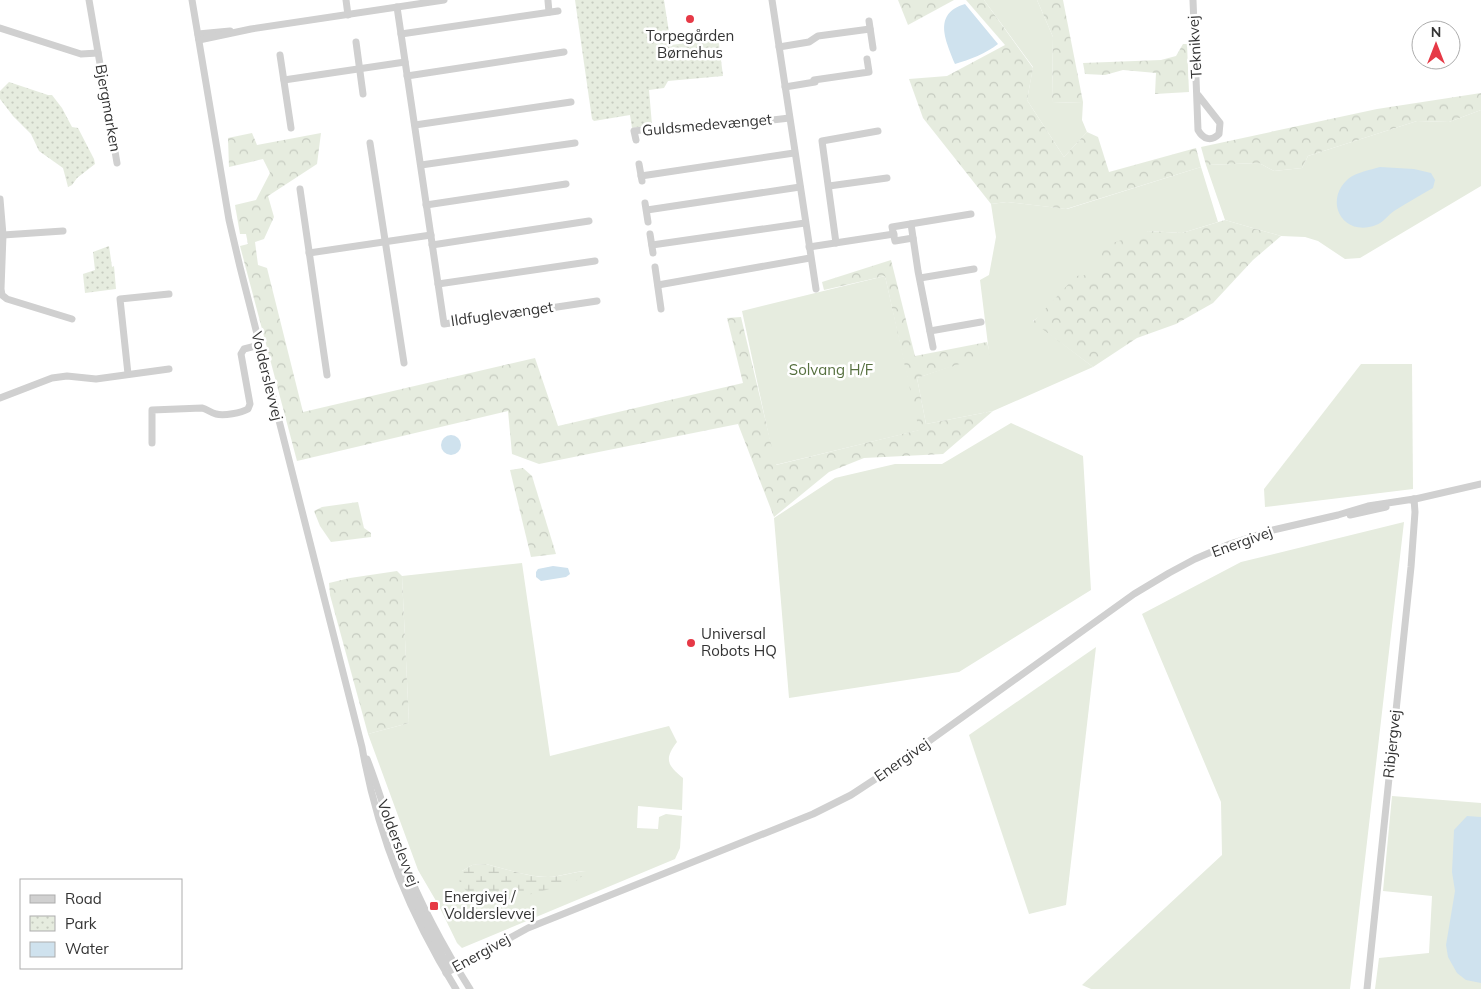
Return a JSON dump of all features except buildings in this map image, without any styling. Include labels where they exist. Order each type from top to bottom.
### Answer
[{"type":"street","name":"Bjergmarken","points":[[89,0],[118,163]]},
{"type":"street","name":"Volderslevvej","points":[[192,0],[229,220],[381,827],[412,910],[456,989]]},
{"type":"street","points":[[346,0],[348,14]]},
{"type":"street","points":[[198,37],[444,0]]},
{"type":"street","name":"Guldsmedevænget","points":[[772,0],[816,289]]},
{"type":"street","name":"Teknikvej","points":[[1193,0],[1198,130],[1201,136],[1208,140],[1215,138],[1219,134],[1220,123],[1198,95]]},
{"type":"street","points":[[548,1],[549,12]]},
{"type":"street","name":"Ildfuglevænget","points":[[397,7],[444,324],[597,301]]},
{"type":"street","points":[[401,34],[558,11]]},
{"type":"street","points":[[779,47],[809,42],[818,36],[870,25],[873,48]]},
{"type":"street","name":"Bjergmarken","points":[[0,28],[81,54],[98,53]]},
{"type":"street","points":[[356,42],[363,94]]},
{"type":"street","points":[[554,44],[555,53]]},
{"type":"street","points":[[407,76],[564,52]]},
{"type":"street","points":[[280,55],[291,128]]},
{"type":"street","points":[[785,88],[815,82],[814,80],[869,72],[867,59]]},
{"type":"street","points":[[284,80],[405,62]]},
{"type":"street","points":[[414,125],[571,102]]},
{"type":"street","name":"Guldsmedevænget","points":[[636,140],[634,131],[665,127],[743,124],[789,118]]},
{"type":"street","points":[[836,243],[822,141],[878,131]]},
{"type":"street","points":[[370,143],[404,363]]},
{"type":"street","points":[[420,165],[575,143]]},
{"type":"street","points":[[639,164],[642,178],[794,153]]},
{"type":"street","points":[[829,186],[886,178]]},
{"type":"street","points":[[426,205],[566,184]]},
{"type":"street","points":[[648,222],[646,206],[800,187]]},
{"type":"street","points":[[300,189],[327,375]]},
{"type":"street","points":[[0,199],[3,235],[2,295],[7,299],[72,319]]},
{"type":"street","points":[[913,238],[895,241],[892,227],[971,214]]},
{"type":"street","points":[[432,245],[589,221]]},
{"type":"street","points":[[650,234],[652,249],[805,222]]},
{"type":"street","points":[[911,224],[933,348]]},
{"type":"street","points":[[3,235],[63,231]]},
{"type":"street","points":[[809,247],[894,234]]},
{"type":"street","points":[[309,253],[431,235]]},
{"type":"street","points":[[658,285],[773,263],[810,258]]},
{"type":"street","points":[[438,284],[595,261]]},
{"type":"street","points":[[655,267],[661,309]]},
{"type":"street","points":[[920,278],[974,269]]},
{"type":"street","points":[[128,374],[120,299],[169,294]]},
{"type":"street","points":[[930,331],[981,322]]},
{"type":"street","points":[[152,443],[152,410],[202,408],[215,414],[222,414],[248,409],[250,404],[241,354],[244,348],[259,345]]},
{"type":"street","points":[[0,398],[52,378],[67,376],[96,379],[170,369]]},
{"type":"street","name":"Energivej","points":[[446,973],[528,928],[813,814],[850,794],[886,772],[1126,599],[1169,572],[1195,559],[1273,530],[1368,506],[1414,499],[1481,484]]},
{"type":"street","name":"Ribjergvej","points":[[1367,989],[1410,577],[1415,512],[1414,499]]},
{"type":"street","name":"Volderslevvej","points":[[362,747],[402,859],[423,906],[470,989]]},
{"type":"street","points":[[381,827],[418,909],[443,957],[450,966],[456,967]]},
{"type":"green space","points":[[575,0],[664,0],[671,45],[717,39],[723,76],[668,81],[664,88],[649,90],[652,125],[632,128],[630,115],[594,121],[592,119]]},
{"type":"green space","points":[[898,0],[954,0],[908,25]]},
{"type":"green space","points":[[966,0],[984,0],[1033,68],[1027,100],[1064,157],[1087,132],[1098,137],[1109,172],[1196,148],[1201,167],[1066,209],[1007,202],[991,204],[923,118],[909,79],[947,76],[1005,45]]},
{"type":"green space","points":[[984,0],[1037,0],[1053,37],[1052,103],[1083,102],[1082,120],[1087,132],[1064,157],[1027,100],[1033,67]]},
{"type":"green space","points":[[1037,0],[1063,0],[1083,102],[1052,103],[1053,37]]},
{"type":"green space","points":[[1183,44],[1187,44],[1189,92],[1155,94],[1156,73],[1123,70],[1105,75],[1085,74],[1083,63],[1161,60],[1176,56]]},
{"type":"green space","points":[[9,82],[52,95],[62,108],[72,127],[78,128],[95,164],[77,178],[72,185],[68,187],[63,168],[39,151],[31,134],[13,116],[0,99],[0,91]]},
{"type":"green space","points":[[1481,93],[1481,110],[1449,122],[1417,121],[1308,156],[1302,168],[1274,171],[1259,163],[1206,165],[1201,147],[1377,109]]},
{"type":"green space","points":[[1481,110],[1481,186],[1360,258],[1345,259],[1318,241],[1305,237],[1281,236],[1225,220],[1206,165],[1259,163],[1274,171],[1302,168],[1308,156],[1417,121],[1449,122]]},
{"type":"green space","points":[[252,133],[257,145],[321,133],[317,164],[268,196],[274,217],[264,239],[255,242],[258,265],[267,268],[303,412],[535,358],[558,426],[743,383],[727,318],[741,317],[776,465],[919,430],[885,276],[824,290],[822,282],[891,260],[915,356],[987,342],[990,354],[917,378],[926,424],[993,411],[943,454],[864,458],[829,472],[774,517],[738,424],[539,464],[512,454],[508,411],[297,461],[240,246],[248,244],[246,234],[240,234],[235,205],[256,200],[270,173],[263,159],[229,167],[228,138]]},
{"type":"green space","points":[[1201,167],[1218,222],[1182,233],[1148,231],[1097,275],[1033,321],[1093,367],[993,411],[926,424],[917,378],[989,353],[980,280],[989,275],[996,237],[991,204],[1007,202],[1067,209]]},
{"type":"green space","points":[[1225,220],[1281,236],[1253,260],[1213,303],[1176,324],[1137,338],[1093,367],[1033,322],[1076,276],[1097,274],[1104,246],[1148,231],[1182,233]]},
{"type":"green space","points":[[109,246],[112,267],[114,266],[116,289],[85,293],[83,274],[95,270],[93,252]]},
{"type":"green space","name":"Solvang H/F","points":[[885,276],[920,430],[775,465],[742,311]]},
{"type":"green space","points":[[1361,364],[1412,364],[1413,489],[1265,507],[1264,489]]},
{"type":"green space","points":[[1011,423],[1083,456],[1091,590],[959,672],[789,698],[774,518],[835,478],[895,464],[942,464]]},
{"type":"green space","points":[[523,468],[532,476],[556,554],[531,557],[510,470]]},
{"type":"green space","points":[[358,502],[364,528],[371,533],[371,537],[331,542],[320,526],[314,511],[322,507]]},
{"type":"green space","points":[[1404,522],[1350,989],[1091,989],[1082,985],[1222,855],[1221,802],[1142,614],[1241,562]]},
{"type":"green space","points":[[522,563],[550,756],[669,726],[677,742],[670,753],[669,762],[673,769],[683,778],[682,810],[638,806],[637,828],[658,829],[659,817],[666,814],[682,816],[680,848],[675,859],[462,948],[457,943],[439,906],[418,870],[368,734],[409,723],[402,576]],"holes":[[[486,864],[540,877],[553,877],[587,871],[478,900],[462,871],[472,865]]]},
{"type":"green space","points":[[397,571],[402,576],[409,723],[368,734],[330,595],[329,583]]},
{"type":"green space","points":[[1096,647],[1066,905],[1029,914],[969,735]]},
{"type":"green space","points":[[1392,796],[1481,803],[1481,989],[1375,989],[1379,958],[1429,953],[1432,896],[1383,891]]},
{"type":"green space","points":[[486,864],[540,877],[553,877],[588,871],[575,882],[499,903],[478,900],[462,887],[459,880],[462,871],[472,865]]},
{"type":"water","points":[[965,4],[998,44],[978,56],[955,64],[946,38],[945,21],[948,14]]},
{"type":"water","points":[[1380,167],[1414,169],[1431,173],[1435,180],[1433,188],[1394,211],[1379,224],[1364,228],[1346,222],[1340,215],[1337,207],[1337,197],[1341,188],[1348,179]]},
{"type":"water","points":[[451,435],[458,438],[461,445],[458,452],[451,455],[444,452],[441,445],[444,438]]},
{"type":"water","points":[[553,566],[568,568],[570,574],[566,577],[541,581],[536,577],[538,569]]},
{"type":"water","points":[[1467,816],[1481,817],[1481,983],[1466,980],[1457,973],[1448,957],[1446,945],[1455,891],[1452,872],[1454,830]]},
{"type":"place","name":"Torpegården Børnehus","points":[[690,19]]},
{"type":"place","name":"Universal Robots HQ","points":[[691,643]]},
{"type":"place","name":"Energivej / Volderslevvej","points":[[434,906]]}]
